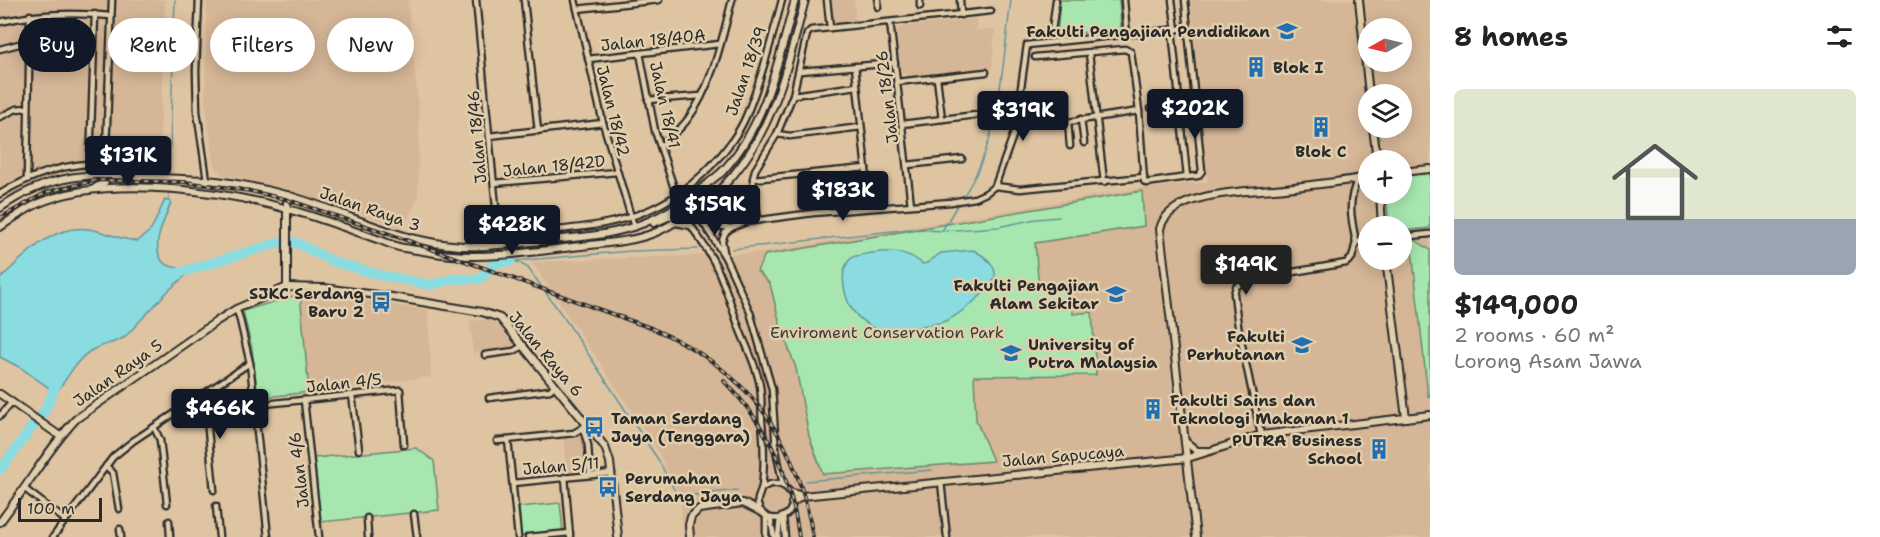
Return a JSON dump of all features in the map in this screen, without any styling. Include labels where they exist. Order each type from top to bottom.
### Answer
[{"type":"street","points":[[72,193],[99,187],[105,182],[112,0]]},
{"type":"street","points":[[199,0],[196,71],[198,111],[207,180]]},
{"type":"street","name":"Jalan 18/46","points":[[476,0],[498,228],[502,234]]},
{"type":"street","points":[[524,0],[538,131]]},
{"type":"street","name":"Jalan 18/42","points":[[575,0],[603,123],[634,227]]},
{"type":"street","points":[[577,9],[659,0]]},
{"type":"street","points":[[661,146],[688,119],[718,58],[732,3],[725,0]]},
{"type":"street","name":"Jalan 18/39","points":[[502,234],[600,225],[631,217],[648,212],[677,197],[695,183],[721,156],[746,116],[762,73],[782,0]]},
{"type":"street","points":[[789,0],[792,9]]},
{"type":"street","points":[[624,230],[645,227],[687,208],[723,171],[742,147],[760,117],[795,0]]},
{"type":"street","name":"Jalan Raya 3","points":[[0,227],[36,204],[72,193],[102,189],[152,188],[208,193],[286,209],[402,248],[453,255],[506,253],[623,241],[654,233],[697,209],[742,165],[768,123],[785,78],[805,0]]},
{"type":"street","points":[[827,0],[830,28]]},
{"type":"street","points":[[878,0],[878,7]]},
{"type":"street","points":[[920,0],[920,6]]},
{"type":"street","points":[[960,0],[962,15]]},
{"type":"street","points":[[1052,31],[1056,0]]},
{"type":"street","points":[[1124,0],[1127,35]]},
{"type":"street","points":[[1172,0],[1187,177]]},
{"type":"street","points":[[1035,57],[1125,49],[1132,54],[1146,183],[1198,176],[1202,171],[1185,0]]},
{"type":"street","points":[[1359,0],[1368,84]]},
{"type":"street","points":[[758,220],[753,179],[755,170],[777,134],[793,95],[807,34],[811,30],[991,11]]},
{"type":"street","points":[[0,22],[30,15],[61,12],[111,16]]},
{"type":"street","points":[[90,163],[95,14]]},
{"type":"street","name":"Jalan 18/26","points":[[890,22],[911,205]]},
{"type":"street","points":[[725,257],[722,241],[725,233],[746,222],[870,208],[951,202],[986,193],[994,186],[1015,130],[1028,45],[1188,28]]},
{"type":"street","points":[[1103,37],[1105,51]]},
{"type":"street","points":[[0,49],[18,44]]},
{"type":"street","name":"Jalan 18/40A","points":[[588,59],[720,44]]},
{"type":"street","name":"Jalan 18/41","points":[[640,53],[648,100],[677,197]]},
{"type":"street","points":[[1089,53],[1104,182]]},
{"type":"street","points":[[800,71],[895,63]]},
{"type":"street","points":[[855,66],[870,208]]},
{"type":"street","points":[[27,178],[29,72]]},
{"type":"street","points":[[897,82],[986,72]]},
{"type":"street","points":[[937,78],[942,119]]},
{"type":"street","points":[[793,95],[857,86]]},
{"type":"street","points":[[648,100],[701,96]]},
{"type":"street","points":[[1151,108],[1180,104]]},
{"type":"street","points":[[0,117],[16,108],[27,108]]},
{"type":"street","points":[[1070,146],[1067,123],[1096,116],[1139,111]]},
{"type":"street","points":[[902,124],[976,116]]},
{"type":"street","points":[[1081,119],[1084,144]]},
{"type":"street","points":[[489,136],[603,123]]},
{"type":"street","points":[[777,134],[790,136],[861,127]]},
{"type":"street","points":[[907,165],[962,159]]},
{"type":"street","points":[[0,194],[27,178],[60,168],[105,163]]},
{"type":"street","points":[[753,179],[866,168]]},
{"type":"street","points":[[1412,171],[1430,169]]},
{"type":"street","name":"Jalan 18/42D","points":[[494,183],[617,171]]},
{"type":"street","name":"Jalan Raya 3","points":[[0,208],[48,183],[73,177],[105,174],[207,180],[287,195],[418,240],[461,247],[481,247],[589,237],[634,227],[654,219],[684,201],[723,171]]},
{"type":"street","points":[[1196,537],[1160,229],[1164,219],[1181,206],[1214,194],[1358,178],[1352,192],[1351,208],[1356,242],[1352,258],[1346,263],[1246,280],[1236,287],[1234,294],[1238,326],[1261,435]]},
{"type":"street","points":[[994,186],[1020,189],[1144,179]]},
{"type":"street","points":[[287,195],[288,287]]},
{"type":"street","points":[[687,208],[697,209],[725,257],[750,312],[772,389],[776,450],[783,485],[790,492],[802,496]]},
{"type":"street","points":[[687,208],[685,216],[716,266],[760,386],[765,460],[757,501],[776,537]]},
{"type":"street","points":[[287,225],[295,216],[310,216]]},
{"type":"street","points":[[702,220],[731,228]]},
{"type":"street","points":[[674,222],[690,225]]},
{"type":"street","points":[[1412,236],[1430,234]]},
{"type":"street","points":[[1387,270],[1406,418]]},
{"type":"street","name":"Jalan Raya 5","points":[[0,522],[60,436],[76,419],[236,309],[288,287]]},
{"type":"street","name":"Jalan Raya 6","points":[[288,287],[343,290],[482,312],[500,318],[524,345],[585,427],[605,447],[612,473],[618,537]]},
{"type":"street","points":[[236,309],[250,363],[268,537]]},
{"type":"street","points":[[485,355],[514,351],[524,345]]},
{"type":"street","points":[[53,537],[106,466],[123,449],[250,363]]},
{"type":"street","points":[[489,398],[550,390],[555,385]]},
{"type":"street","name":"Jalan 4/5","points":[[255,405],[400,390],[404,445]]},
{"type":"street","points":[[0,394],[60,436]]},
{"type":"street","points":[[351,395],[359,450]]},
{"type":"street","points":[[200,396],[206,410],[214,490]]},
{"type":"street","name":"Jalan 4/6","points":[[303,400],[319,537]]},
{"type":"street","points":[[0,416],[15,404]]},
{"type":"street","name":"Jalan Sapucaya","points":[[802,496],[1188,458],[1261,435],[1430,415]]},
{"type":"street","points":[[154,427],[160,440],[166,504]]},
{"type":"street","points":[[497,441],[574,433],[585,427],[590,475]]},
{"type":"street","points":[[508,440],[518,537]]},
{"type":"street","points":[[1186,443],[1197,451],[1207,451]]},
{"type":"street","points":[[106,466],[113,473],[119,509]]},
{"type":"street","name":"Jalan 5/11","points":[[513,483],[612,473]]},
{"type":"street","points":[[528,537],[570,535],[565,477]]},
{"type":"street","points":[[941,482],[947,537]]},
{"type":"street","points":[[761,489],[771,483],[783,485]]},
{"type":"street","points":[[25,489],[65,520]]},
{"type":"street","points":[[776,537],[782,517],[788,513],[792,503],[790,492]]},
{"type":"street","points":[[792,503],[802,496]]},
{"type":"street","points":[[690,537],[691,517],[699,508],[743,503],[766,515],[782,517]]},
{"type":"street","points":[[216,506],[219,537]]},
{"type":"street","points":[[414,514],[417,537]]},
{"type":"street","points":[[766,515],[766,537]]},
{"type":"street","points":[[782,517],[786,537]]},
{"type":"street","points":[[367,518],[368,537]]},
{"type":"street","points":[[169,521],[170,537]]},
{"type":"street","points":[[120,529],[120,537]]},
{"type":"shaded area","points":[[0,0],[165,0],[164,18],[108,18],[108,72],[162,72],[159,169],[118,170],[109,165],[82,170],[31,185],[0,202]]},
{"type":"shaded area","points":[[207,0],[408,0],[410,18],[327,18],[327,72],[414,72],[414,63],[419,115],[418,198],[403,228],[286,189],[221,174],[214,166],[205,99]]},
{"type":"shaded area","points":[[829,0],[854,0],[856,23],[832,25]]},
{"type":"shaded area","name":"University of Putra Malaysia","points":[[1191,0],[1430,0],[1430,537],[684,537],[680,496],[654,444],[532,262],[760,253],[1140,188],[1208,182]]},
{"type":"shaded area","points":[[976,19],[977,30],[995,29],[992,68],[909,77],[901,72],[896,32],[900,27]]},
{"type":"shaded area","points":[[300,294],[320,294],[428,310],[431,377],[258,398],[252,349],[243,311]]},
{"type":"shaded area","points":[[489,319],[496,323],[517,346],[473,353],[470,321]]},
{"type":"shaded area","points":[[583,433],[588,473],[567,475],[563,436]]},
{"type":"green space","points":[[1060,0],[1119,0],[1121,29],[1057,35]]},
{"type":"green space","points":[[1430,173],[1430,228],[1412,230],[1412,216],[1388,216],[1387,204],[1412,204],[1412,175]]},
{"type":"green space","name":"Enviroment Conservation Park","points":[[1142,191],[1144,226],[1035,243],[1039,289],[1070,286],[1073,314],[1092,312],[1096,375],[974,376],[976,420],[993,461],[823,474],[809,436],[796,368],[781,328],[770,284],[757,271],[765,255]]},
{"type":"green space","points":[[1415,240],[1430,250],[1430,396],[1428,396],[1412,241]]},
{"type":"green space","points":[[300,294],[309,392],[258,398],[252,349],[243,311]]},
{"type":"green space","points":[[416,448],[434,461],[439,510],[321,522],[314,458]]},
{"type":"green space","points":[[560,503],[563,532],[521,536],[519,507]]},
{"type":"water","points":[[165,200],[171,202],[158,240],[159,255],[165,264],[184,271],[185,276],[125,337],[88,353],[78,362],[57,391],[0,357],[0,279],[18,261],[50,237],[75,229],[94,230],[138,241],[151,230]]},
{"type":"water","points":[[973,250],[991,263],[995,271],[994,280],[978,298],[948,320],[904,331],[886,332],[864,322],[849,303],[843,275],[852,257],[879,252],[898,253],[915,258],[922,264],[941,253]]},
{"type":"waterway","points":[[169,176],[175,0]]},
{"type":"waterway","points":[[962,198],[985,153],[992,128],[1002,77],[1011,0]]},
{"type":"waterway","points":[[169,190],[169,200]]},
{"type":"waterway","points":[[942,231],[959,202]]},
{"type":"waterway","points":[[732,249],[910,229],[942,231],[998,227],[1059,217]]},
{"type":"waterway","points":[[172,275],[284,241],[297,243],[334,262],[380,275],[432,285],[451,279],[479,279],[496,263],[511,261]]},
{"type":"waterway","points":[[515,261],[631,251],[698,249]]},
{"type":"waterway","points":[[511,261],[528,268],[567,322],[659,461],[678,497],[737,490]]},
{"type":"waterway","points":[[0,470],[45,410],[59,377]]},
{"type":"waterway","points":[[806,481],[932,470]]},
{"type":"railway","points":[[0,218],[47,192],[97,180],[185,182],[250,191],[285,199],[381,231],[651,328],[685,344],[714,363],[740,385],[762,410],[780,437],[794,467],[813,537]]},
{"type":"railway","points":[[724,381],[752,415],[774,452],[790,493],[799,537]]},
{"type":"place","name":"Fakulti Pengajian Pendidikan","points":[[1287,31]]},
{"type":"place","name":"Blok I","points":[[1256,67]]},
{"type":"place","name":"Blok C","points":[[1321,127]]},
{"type":"place","name":"Fakulti Pengajian Alam Sekitar","points":[[1116,294]]},
{"type":"place","name":"SJKC Serdang Baru 2","points":[[381,302]]},
{"type":"place","name":"Fakulti Perhutanan","points":[[1302,345]]},
{"type":"place","name":"University of Putra Malaysia","points":[[1011,353]]},
{"type":"place","name":"Fakulti Sains dan Teknologi Makanan 1","points":[[1153,409]]},
{"type":"place","name":"Taman Serdang Jaya (Tenggara)","points":[[594,427]]},
{"type":"place","name":"PUTRA Business School","points":[[1379,449]]},
{"type":"place","name":"Perumahan Serdang Jaya","points":[[608,487]]}]
